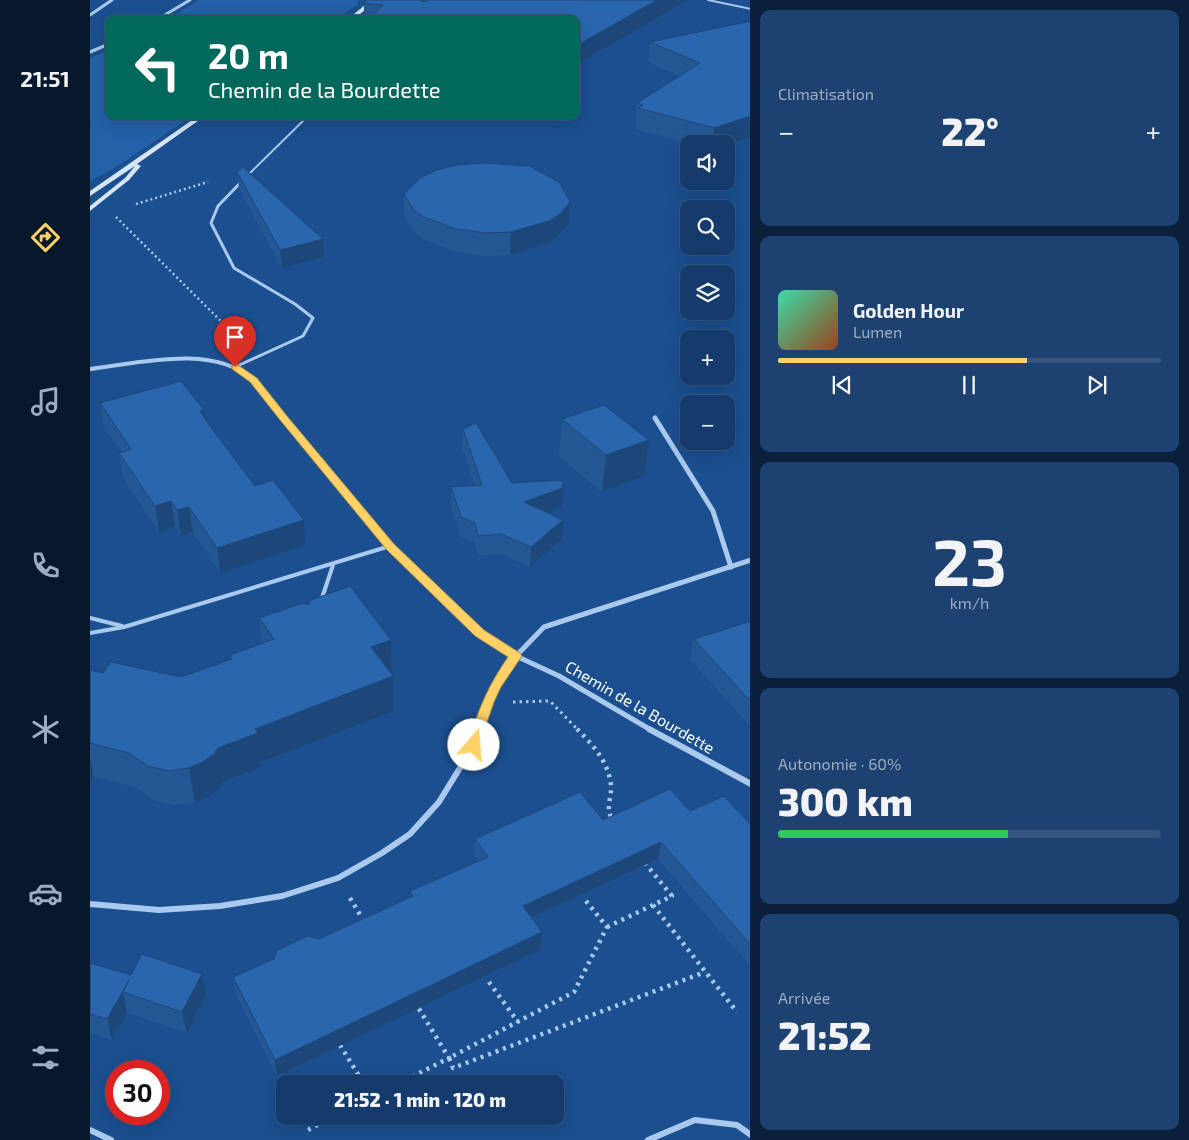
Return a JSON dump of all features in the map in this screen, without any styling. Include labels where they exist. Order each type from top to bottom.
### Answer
[{"type":"street","points":[[90,15],[112,0]]},
{"type":"street","points":[[355,15],[374,0]]},
{"type":"street","points":[[164,15],[187,1]]},
{"type":"street","points":[[90,52],[105,46]]},
{"type":"street","points":[[90,194],[196,120]]},
{"type":"street","points":[[90,209],[127,178],[147,156]]},
{"type":"street","name":"Chemin de la Bourdette","points":[[90,369],[186,358],[220,362],[235,367],[254,380],[283,418],[390,546],[479,633],[516,656],[560,676],[656,734],[750,784]]},
{"type":"street","points":[[655,418],[713,511],[731,567]]},
{"type":"street","points":[[90,904],[159,910],[220,906],[282,896],[338,878],[382,853],[410,834],[439,802],[474,745],[495,685],[516,656],[544,627],[750,560]]},
{"type":"street","points":[[648,1140],[695,1120],[737,1125],[750,1135]]},
{"type":"street","points":[[90,1130],[111,1140]]},
{"type":"lane","points":[[708,0],[750,9]]},
{"type":"lane","points":[[235,367],[303,336],[313,318],[295,304],[234,268],[211,223],[223,199],[304,120]]},
{"type":"lane","points":[[90,633],[124,627],[290,575],[333,565],[390,546]]},
{"type":"lane","points":[[318,609],[333,565]]},
{"type":"lane","points":[[90,618],[124,627]]},
{"type":"path","points":[[132,205],[209,182]]},
{"type":"path","points":[[488,702],[550,701],[600,753],[611,785],[608,812],[618,827]]},
{"type":"path","points":[[416,1075],[574,992],[607,927],[672,896],[644,862]]},
{"type":"path","points":[[338,878],[368,928]]},
{"type":"path","points":[[586,901],[607,927]]},
{"type":"path","points":[[653,905],[737,1012]]},
{"type":"path","points":[[413,1001],[449,1058],[452,1068],[705,972]]},
{"type":"path","points":[[489,982],[518,1022]]},
{"type":"path","points":[[340,1045],[358,1075]]},
{"type":"path","points":[[308,1130],[317,1125]]},
{"type":"shaded area","points":[[199,0],[359,0],[357,5],[342,15],[175,15]]},
{"type":"shaded area","points":[[105,52],[105,120],[186,120],[113,169],[90,181],[90,58]]},
{"type":"building","points":[[367,0],[421,0],[425,2],[428,0],[657,0],[580,44],[580,15],[373,15],[383,5],[364,3]]},
{"type":"building","points":[[750,21],[750,116],[714,128],[638,108],[643,105],[637,103],[700,63],[650,42]]},
{"type":"building","points":[[484,163],[529,166],[559,182],[570,202],[560,214],[549,221],[511,232],[486,233],[456,229],[424,217],[413,209],[404,194],[420,178],[437,170],[457,165]]},
{"type":"building","points":[[243,167],[323,239],[280,250],[237,172]]},
{"type":"building","points":[[181,381],[204,410],[200,411],[210,426],[255,486],[273,480],[304,520],[217,548],[189,507],[177,510],[171,501],[155,506],[119,453],[131,449],[100,403]]},
{"type":"building","points":[[604,405],[649,440],[606,455],[562,419]]},
{"type":"building","points":[[476,423],[512,483],[562,480],[563,488],[524,502],[563,520],[531,547],[501,534],[478,536],[475,523],[461,517],[451,487],[482,485],[463,429]]},
{"type":"building","points":[[350,586],[391,640],[371,647],[393,676],[255,729],[258,733],[218,748],[214,754],[203,762],[189,768],[168,771],[148,766],[129,753],[90,743],[90,670],[103,673],[111,662],[181,677],[232,659],[230,655],[274,639],[259,618],[303,603],[308,605],[311,600]]},
{"type":"building","points":[[750,621],[750,701],[694,639]]},
{"type":"building","points":[[670,789],[690,811],[724,796],[750,823],[750,944],[661,842],[523,906],[542,932],[275,1060],[233,977],[274,959],[277,950],[308,936],[319,939],[413,896],[410,891],[488,857],[475,839],[580,792],[603,820]]},
{"type":"building","points":[[142,954],[202,974],[182,1012],[123,992],[129,980],[107,1019],[90,1014],[90,963],[131,975]]},
{"type":"route","points":[[235,367],[254,380],[283,418],[390,546],[479,633],[516,656],[495,685],[474,745]]}]
